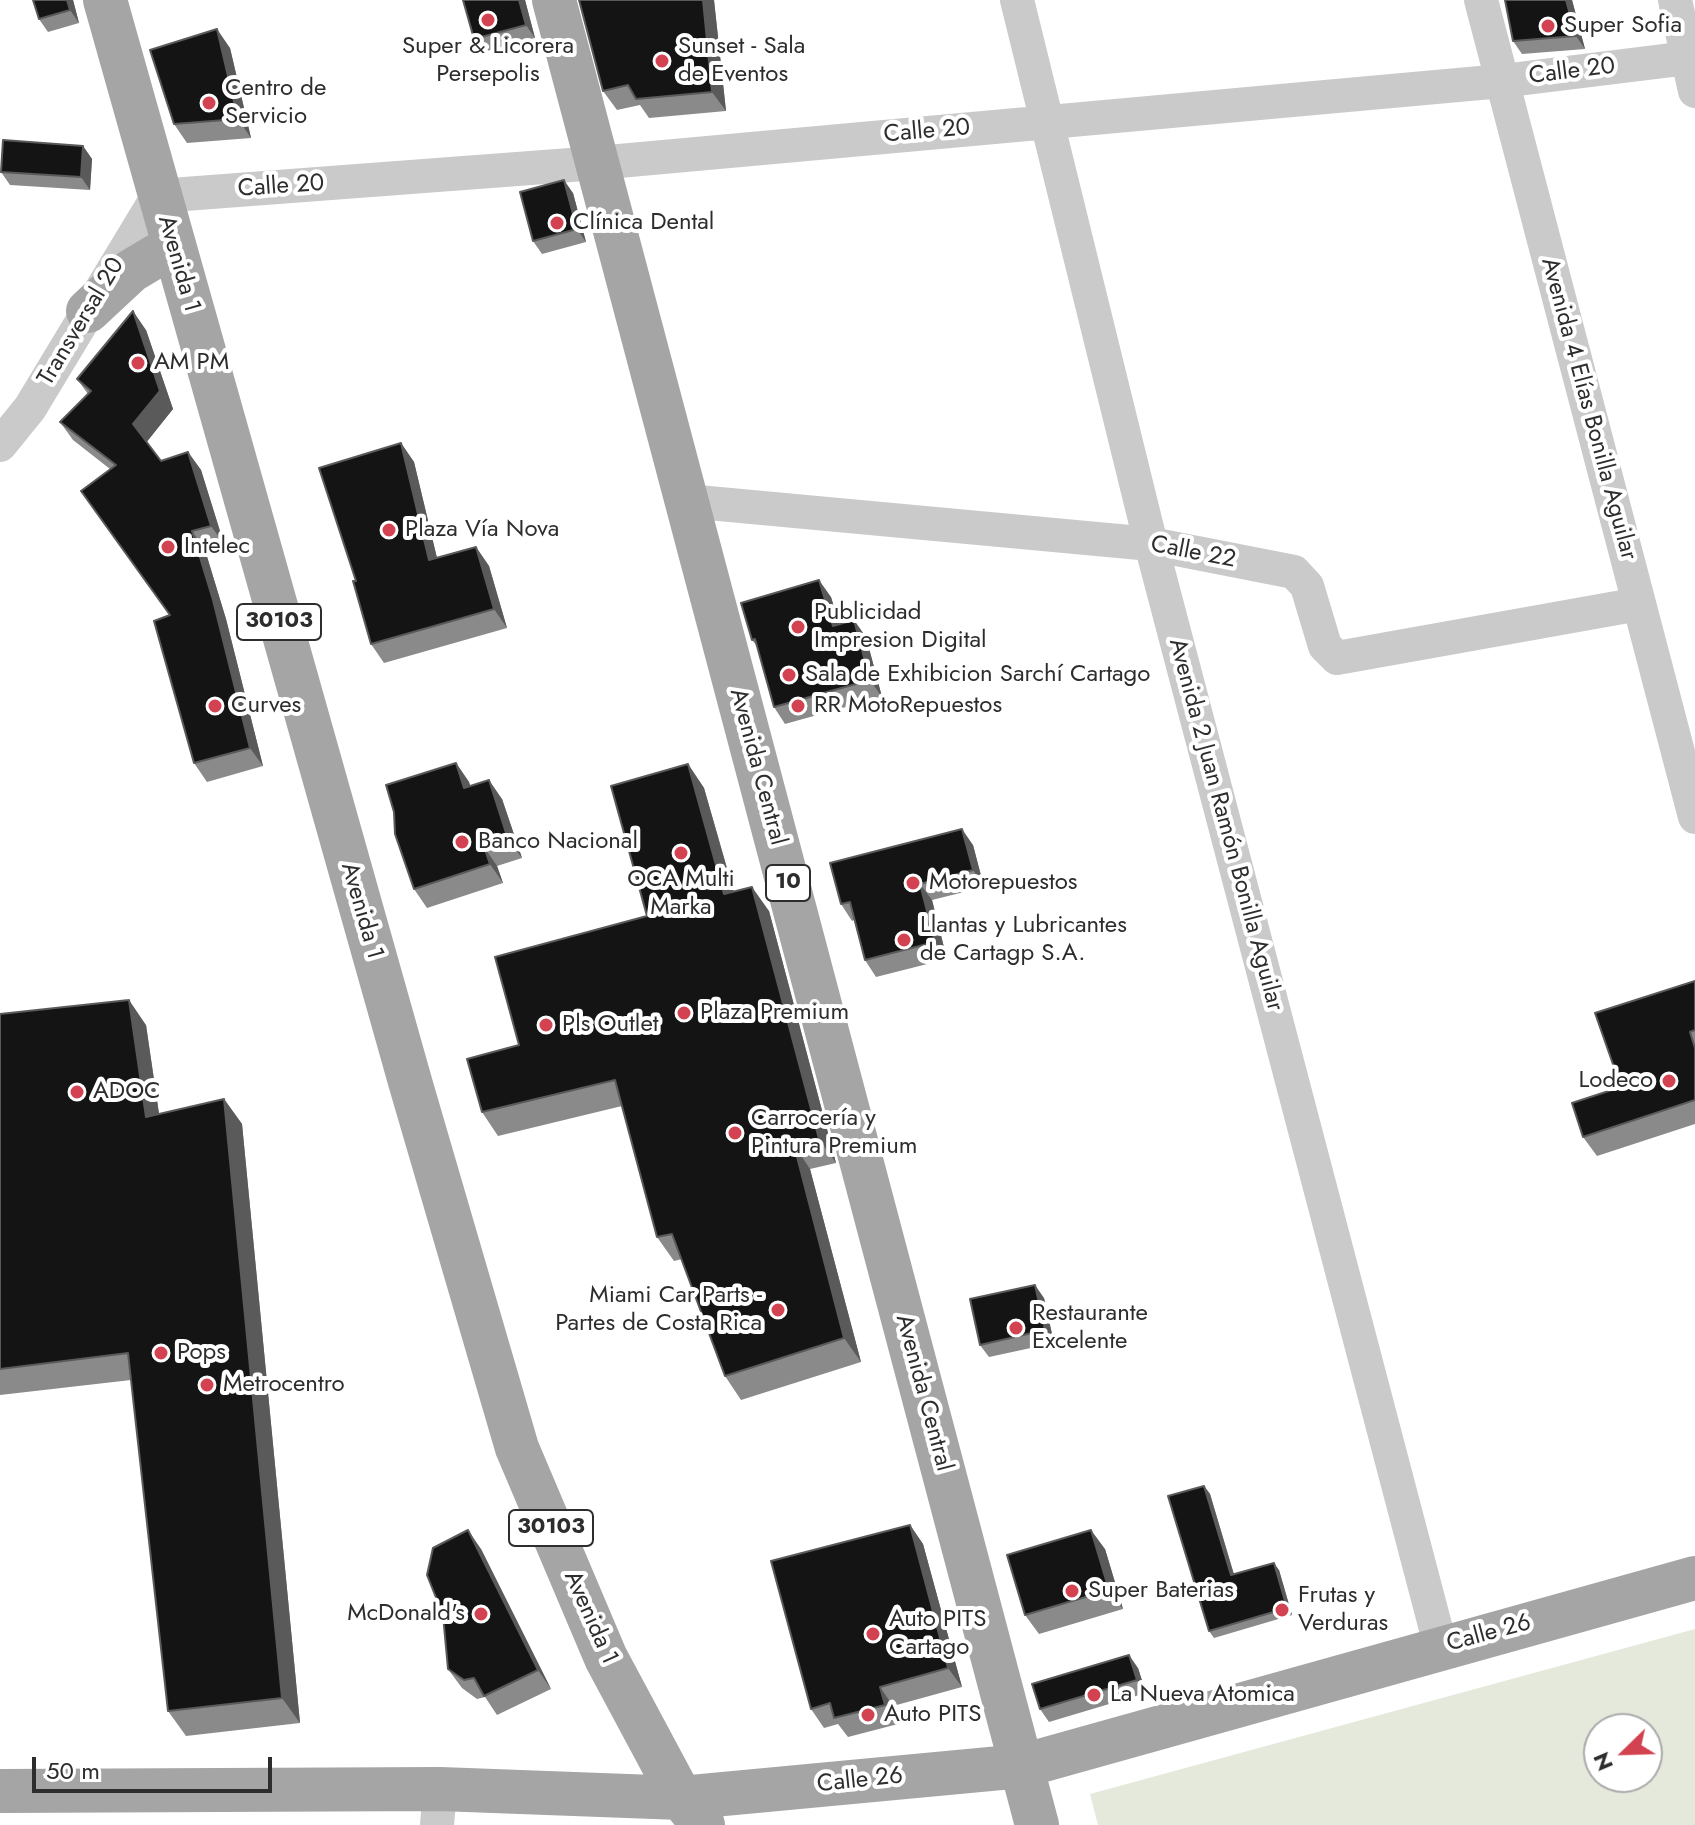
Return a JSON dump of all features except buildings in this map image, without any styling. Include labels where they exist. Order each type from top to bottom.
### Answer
[{"type":"main road","name":"Avenida 1","points":[[105,0],[419,1114],[517,1448],[606,1658],[692,1811]]},
{"type":"main road","name":"Avenida Central","points":[[554,0],[1022,1766]]},
{"type":"main road","points":[[88,311],[131,271],[156,256],[174,251]]},
{"type":"main road","name":"Calle 26","points":[[0,1791],[438,1807],[692,1811],[921,1775],[1022,1766],[1695,1578]]},
{"type":"main road","points":[[921,1775],[949,1761],[971,1745],[990,1726],[1003,1703]]},
{"type":"main road","name":"10","points":[[1022,1766],[1037,1825]]},
{"type":"street","name":"Avenida 2 Juan Ramón Bonilla Aguilar","points":[[1017,0],[1151,544],[1441,1648]]},
{"type":"street","name":"Avenida 4 Elías Bonilla Aguilar","points":[[1481,0],[1695,817]]},
{"type":"street","points":[[1675,0],[1691,57],[1695,91]]},
{"type":"street","name":"Calle 20","points":[[158,196],[597,163],[1502,81],[1691,57]]},
{"type":"street","name":"Transversal 20","points":[[0,445],[30,408],[158,196]]},
{"type":"street","name":"Calle 22","points":[[687,501],[1151,544],[1294,572],[1307,586],[1325,646],[1337,658],[1639,604]]},
{"type":"shaded area","points":[[1695,1629],[1695,1825],[1098,1825],[1090,1794]]},
{"type":"place","name":"Super & Licorera Persepolis","points":[[488,20]]},
{"type":"place","name":"Super Sofia","points":[[1548,26]]},
{"type":"place","name":"Sunset - Sala de Eventos","points":[[662,61]]},
{"type":"place","name":"Centro de Servicio","points":[[209,103]]},
{"type":"place","name":"Clínica Dental","points":[[557,223]]},
{"type":"place","name":"AM PM","points":[[138,363]]},
{"type":"place","name":"Plaza Vía Nova","points":[[389,530]]},
{"type":"place","name":"Intelec","points":[[168,547]]},
{"type":"place","name":"Publicidad Impresion Digital","points":[[798,627]]},
{"type":"place","name":"Sala de Exhibicion Sarchí Cartago","points":[[789,675]]},
{"type":"place","name":"Curves","points":[[215,706]]},
{"type":"place","name":"RR MotoRepuestos","points":[[798,706]]},
{"type":"place","name":"Banco Nacional","points":[[462,842]]},
{"type":"place","name":"OCA Multi Marka","points":[[681,853]]},
{"type":"place","name":"Motorepuestos","points":[[913,883]]},
{"type":"place","name":"Llantas y Lubricantes de Cartagp S.A.","points":[[904,940]]},
{"type":"place","name":"Plaza Premium","points":[[684,1013]]},
{"type":"place","name":"Pls Outlet","points":[[546,1025]]},
{"type":"place","name":"Lodeco","points":[[1669,1081]]},
{"type":"place","name":"ADOC","points":[[77,1092]]},
{"type":"place","name":"Carrocería y Pintura Premium","points":[[735,1133]]},
{"type":"place","name":"Miami Car Parts - Partes de Costa Rica","points":[[778,1310]]},
{"type":"place","name":"Restaurante Excelente","points":[[1016,1328]]},
{"type":"place","name":"Pops","points":[[161,1353]]},
{"type":"place","name":"Metrocentro","points":[[207,1385]]},
{"type":"place","name":"Super Baterias","points":[[1072,1591]]},
{"type":"place","name":"Frutas y Verduras","points":[[1282,1610]]},
{"type":"place","name":"McDonald's","points":[[481,1614]]},
{"type":"place","name":"Auto PITS Cartago","points":[[873,1634]]},
{"type":"place","name":"La Nueva Atomica","points":[[1094,1695]]},
{"type":"place","name":"Auto PITS","points":[[868,1715]]}]
